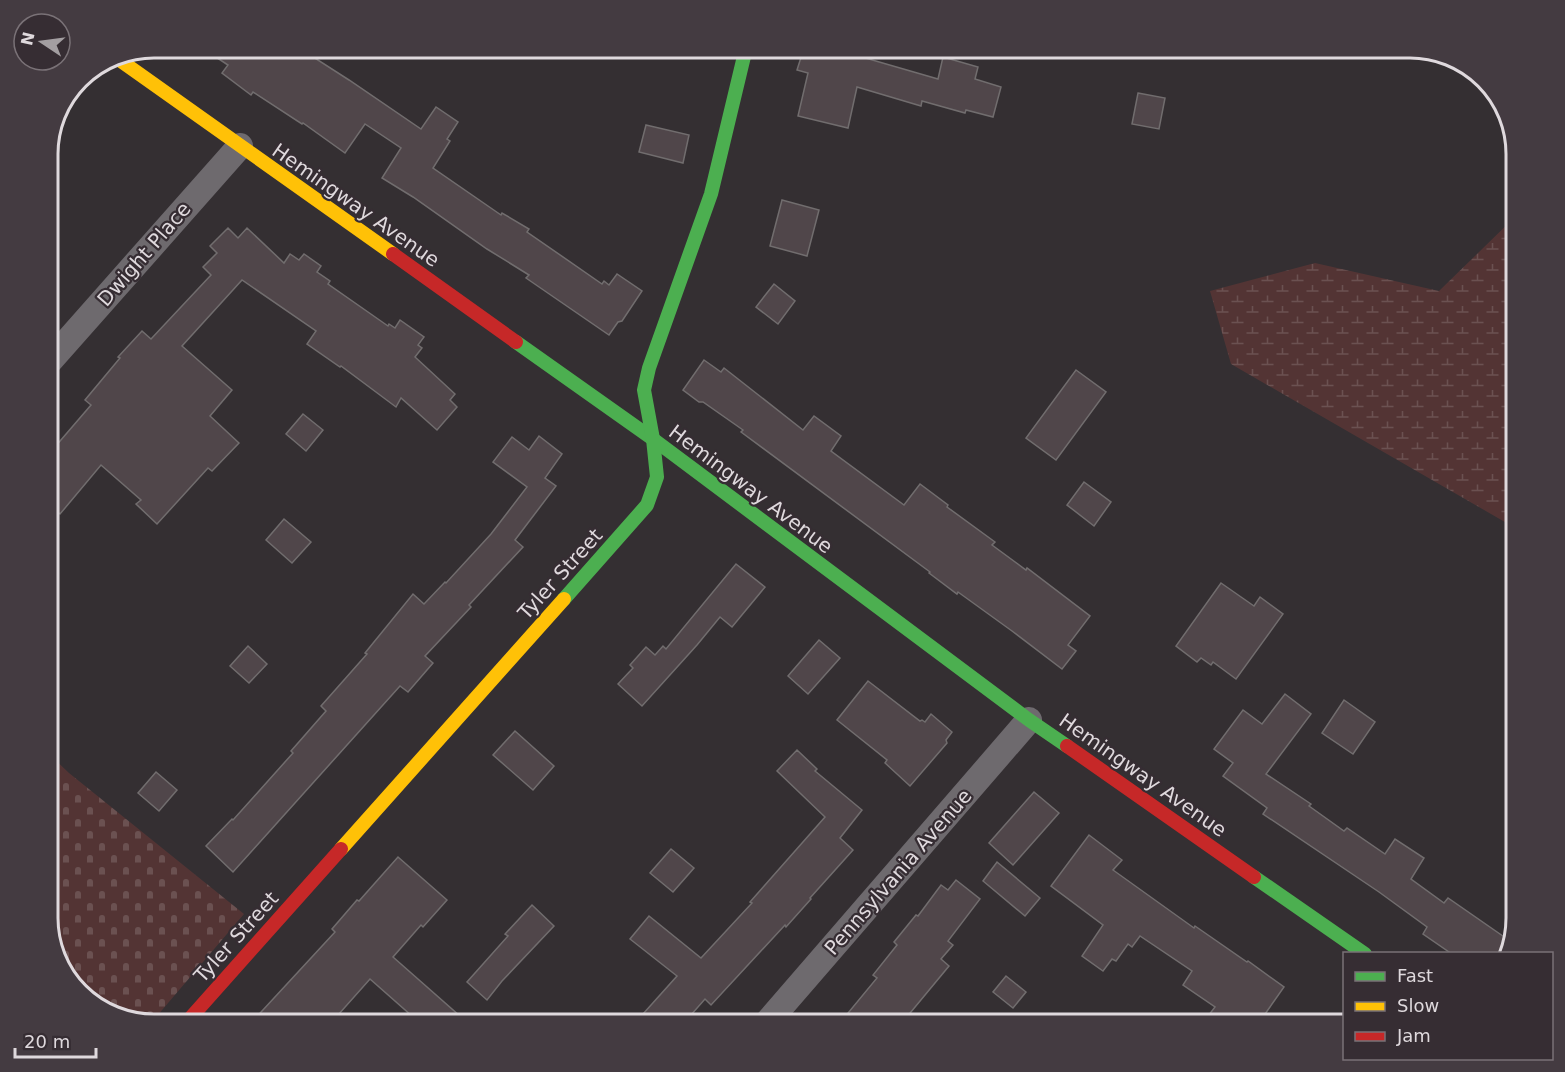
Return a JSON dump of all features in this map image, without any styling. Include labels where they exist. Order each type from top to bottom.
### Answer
[{"type":"main road","name":"Tyler Street","points":[[194,1014],[647,505],[657,477],[644,390],[649,368],[711,194],[744,58]]},
{"type":"main road","name":"Hemingway Avenue","points":[[124,64],[653,439],[1029,720],[1362,952]]},
{"type":"street","name":"Dwight Place","points":[[59,351],[240,146]]},
{"type":"street","name":"Pennsylvania Avenue","points":[[775,1014],[1029,720]]},
{"type":"green space","points":[[1506,226],[1506,523],[1231,364],[1210,291],[1315,263],[1439,291]]},
{"type":"green space","points":[[59,763],[69,773],[244,914],[159,1014],[142,1013],[117,1006],[86,986],[71,966],[60,937]]},
{"type":"building","points":[[217,58],[315,58],[421,129],[436,107],[458,122],[447,139],[450,141],[433,168],[501,215],[502,213],[529,229],[527,232],[602,284],[604,281],[609,285],[617,274],[642,291],[622,321],[618,322],[609,335],[526,278],[529,275],[382,178],[401,148],[365,124],[345,153],[253,92],[251,95],[222,73],[228,65]]},
{"type":"building","points":[[801,58],[865,58],[938,79],[943,58],[946,58],[978,67],[975,79],[1001,87],[993,117],[966,110],[965,113],[922,101],[921,106],[857,87],[848,128],[798,116],[808,73],[797,70]]},
{"type":"building","points":[[1138,93],[1165,98],[1159,129],[1132,124]]},
{"type":"building","points":[[646,125],[689,135],[683,163],[639,152]]},
{"type":"building","points":[[782,200],[819,210],[807,256],[770,246]]},
{"type":"building","points":[[228,228],[238,238],[247,228],[284,263],[290,254],[299,260],[304,254],[321,266],[317,272],[330,281],[328,284],[388,326],[389,324],[395,328],[400,320],[424,337],[418,345],[422,348],[415,357],[455,394],[450,400],[457,407],[437,430],[401,398],[396,407],[307,344],[316,331],[242,280],[182,346],[232,390],[210,416],[239,443],[212,471],[208,468],[157,524],[136,504],[141,500],[101,465],[60,514],[59,442],[91,405],[85,400],[120,358],[118,357],[142,331],[151,339],[211,275],[203,267],[217,253],[210,246]]},
{"type":"building","points":[[774,284],[795,301],[778,324],[756,307]]},
{"type":"building","points":[[704,360],[721,372],[724,368],[803,430],[814,416],[841,436],[831,451],[904,505],[920,484],[995,542],[992,545],[1026,570],[1027,568],[1090,616],[1068,645],[1076,651],[1062,669],[958,592],[957,594],[741,432],[743,430],[683,390]]},
{"type":"building","points":[[1076,370],[1106,392],[1056,460],[1026,438]]},
{"type":"building","points":[[303,414],[323,430],[306,451],[286,434]]},
{"type":"building","points":[[539,436],[562,454],[545,478],[556,486],[515,540],[523,547],[425,656],[433,663],[408,692],[400,686],[233,872],[206,846],[233,820],[293,753],[291,751],[326,711],[321,706],[367,654],[365,653],[413,594],[424,604],[491,534],[527,487],[493,462],[512,437],[529,450]]},
{"type":"building","points":[[1084,482],[1111,502],[1094,526],[1067,505]]},
{"type":"building","points":[[284,519],[311,542],[292,563],[266,540]]},
{"type":"building","points":[[736,564],[765,587],[732,627],[720,617],[642,706],[618,684],[633,668],[630,665],[646,647],[655,655],[663,646],[666,649]]},
{"type":"building","points":[[1221,583],[1254,606],[1260,597],[1283,614],[1236,679],[1213,662],[1211,665],[1201,658],[1197,662],[1176,646]]},
{"type":"building","points":[[819,640],[840,658],[808,694],[788,676]]},
{"type":"building","points":[[248,646],[267,664],[249,683],[230,666]]},
{"type":"building","points":[[868,681],[920,721],[925,722],[931,714],[952,732],[946,740],[947,743],[910,786],[885,763],[887,760],[837,720]]},
{"type":"building","points":[[1285,694],[1311,714],[1266,774],[1311,804],[1309,806],[1344,831],[1347,828],[1385,854],[1395,839],[1424,858],[1411,879],[1444,903],[1448,898],[1504,937],[1500,952],[1449,952],[1423,934],[1427,927],[1263,814],[1267,808],[1223,776],[1233,763],[1214,749],[1243,710],[1262,724]]},
{"type":"building","points":[[1344,700],[1375,722],[1353,754],[1322,733]]},
{"type":"building","points":[[515,731],[554,766],[533,790],[493,755]]},
{"type":"building","points":[[797,750],[817,769],[815,771],[862,810],[840,838],[853,850],[786,927],[785,925],[711,1005],[705,999],[692,1014],[643,1014],[677,976],[630,939],[649,916],[701,958],[752,903],[750,902],[825,817],[777,771]]},
{"type":"building","points":[[156,772],[177,790],[159,811],[138,793]]},
{"type":"building","points":[[1034,792],[1059,813],[1013,865],[989,843]]},
{"type":"building","points":[[1089,835],[1122,860],[1113,870],[1194,928],[1195,926],[1284,987],[1265,1014],[1210,1014],[1215,1007],[1183,985],[1192,971],[1140,936],[1132,947],[1128,944],[1116,961],[1112,959],[1103,971],[1082,956],[1103,925],[1051,886]]},
{"type":"building","points":[[671,849],[694,868],[673,892],[650,873]]},
{"type":"building","points":[[398,857],[447,900],[393,957],[458,1014],[410,1014],[370,979],[339,1014],[259,1014],[335,932],[332,929],[357,900],[359,901]]},
{"type":"building","points":[[997,862],[1040,898],[1025,916],[983,881]]},
{"type":"building","points":[[956,880],[980,899],[948,941],[953,945],[941,959],[949,966],[909,1014],[847,1014],[877,978],[873,975],[897,945],[894,942],[916,915],[918,916],[941,885],[948,890]]},
{"type":"building","points":[[532,905],[554,926],[487,1000],[467,982],[508,936],[505,934]]},
{"type":"building","points":[[1006,976],[1026,992],[1013,1008],[993,992]]},
{"type":"traffic: fast","points":[[564,599],[647,505],[657,477],[644,390],[649,368],[711,194],[744,58]]},
{"type":"traffic: fast","points":[[516,342],[653,439],[1067,746]]},
{"type":"traffic: fast","points":[[1254,877],[1362,952]]},
{"type":"traffic: slow","points":[[125,63],[393,254]]},
{"type":"traffic: slow","points":[[341,849],[564,599]]},
{"type":"traffic: jam","points":[[393,254],[516,342]]},
{"type":"traffic: jam","points":[[1067,746],[1254,877]]},
{"type":"traffic: jam","points":[[194,1014],[341,849]]}]
